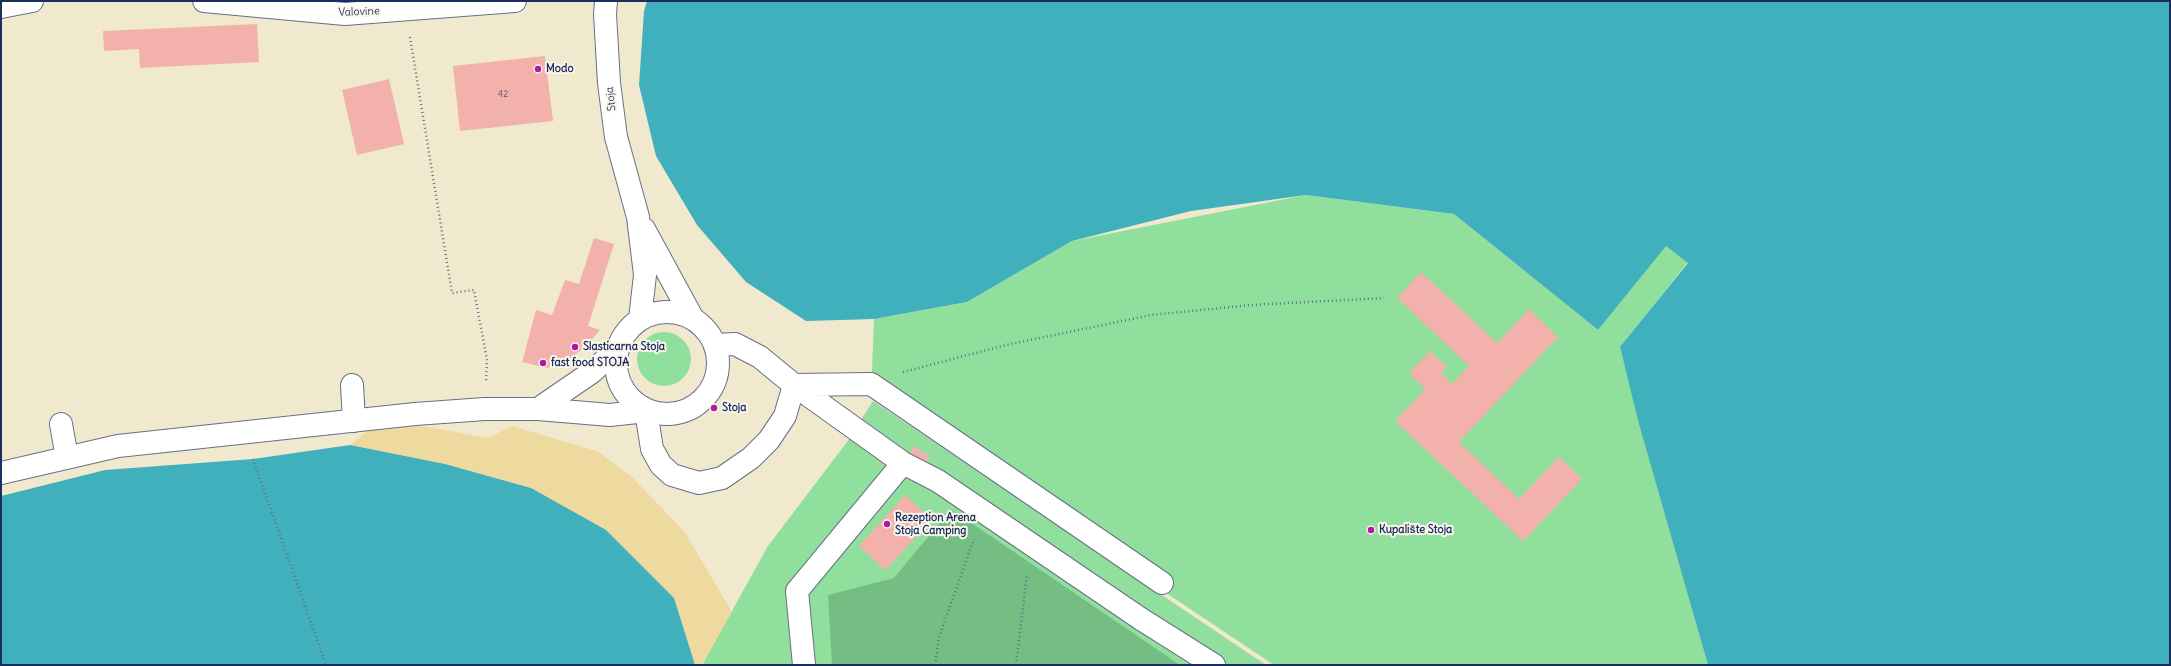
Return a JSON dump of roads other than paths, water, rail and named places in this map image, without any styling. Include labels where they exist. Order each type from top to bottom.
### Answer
[{"type":"street","points":[[1,8],[32,1]]},
{"type":"street","name":"Valovine","points":[[204,1],[345,14],[515,1]]},
{"type":"street","name":"Stoja","points":[[606,1],[605,14],[609,75],[616,137],[638,217]]},
{"type":"street","points":[[638,217],[693,319]]},
{"type":"street","points":[[638,217],[645,275],[640,319]]},
{"type":"street","points":[[1,473],[118,446],[354,421],[485,409],[538,409],[610,415],[646,411],[663,414],[680,413],[695,406],[708,394],[716,379],[718,362],[715,345],[705,329],[693,319],[678,313],[663,312],[647,315],[640,319],[623,335],[617,349],[615,364],[617,378],[623,392],[633,403],[646,411],[652,449],[661,465],[672,475],[699,483],[722,478],[751,458],[769,440],[785,416],[794,386]]},
{"type":"street","points":[[715,345],[735,344],[760,357],[794,386],[903,463],[938,481],[1142,619],[1214,665]]},
{"type":"street","points":[[538,409],[592,372],[617,349]]},
{"type":"street","points":[[794,386],[871,384],[1162,583]]},
{"type":"street","points":[[352,385],[354,421]]},
{"type":"street","points":[[61,424],[67,458]]},
{"type":"street","points":[[804,665],[797,591],[903,463]]},
{"type":"water","points":[[647,1],[2170,1],[2170,665],[1708,665],[1639,424],[1620,347],[1688,263],[1666,246],[1598,330],[1454,214],[1306,195],[1191,211],[1072,241],[967,302],[874,319],[806,321],[746,282],[697,225],[656,156],[639,85],[644,11]]},
{"type":"water","points":[[350,445],[445,464],[531,488],[606,530],[674,598],[695,665],[1,665],[1,496],[105,470],[253,459]]},
{"type":"place","name":"Modo","points":[[538,69]]},
{"type":"place","name":"Slasticarna Stoja","points":[[575,347]]},
{"type":"place","name":"fast food STOJA","points":[[543,363]]},
{"type":"place","name":"Stoja","points":[[714,408]]},
{"type":"place","name":"Rezeption Arena Stoja Camping","points":[[887,524]]},
{"type":"place","name":"Kupalište Stoja","points":[[1371,530]]}]
